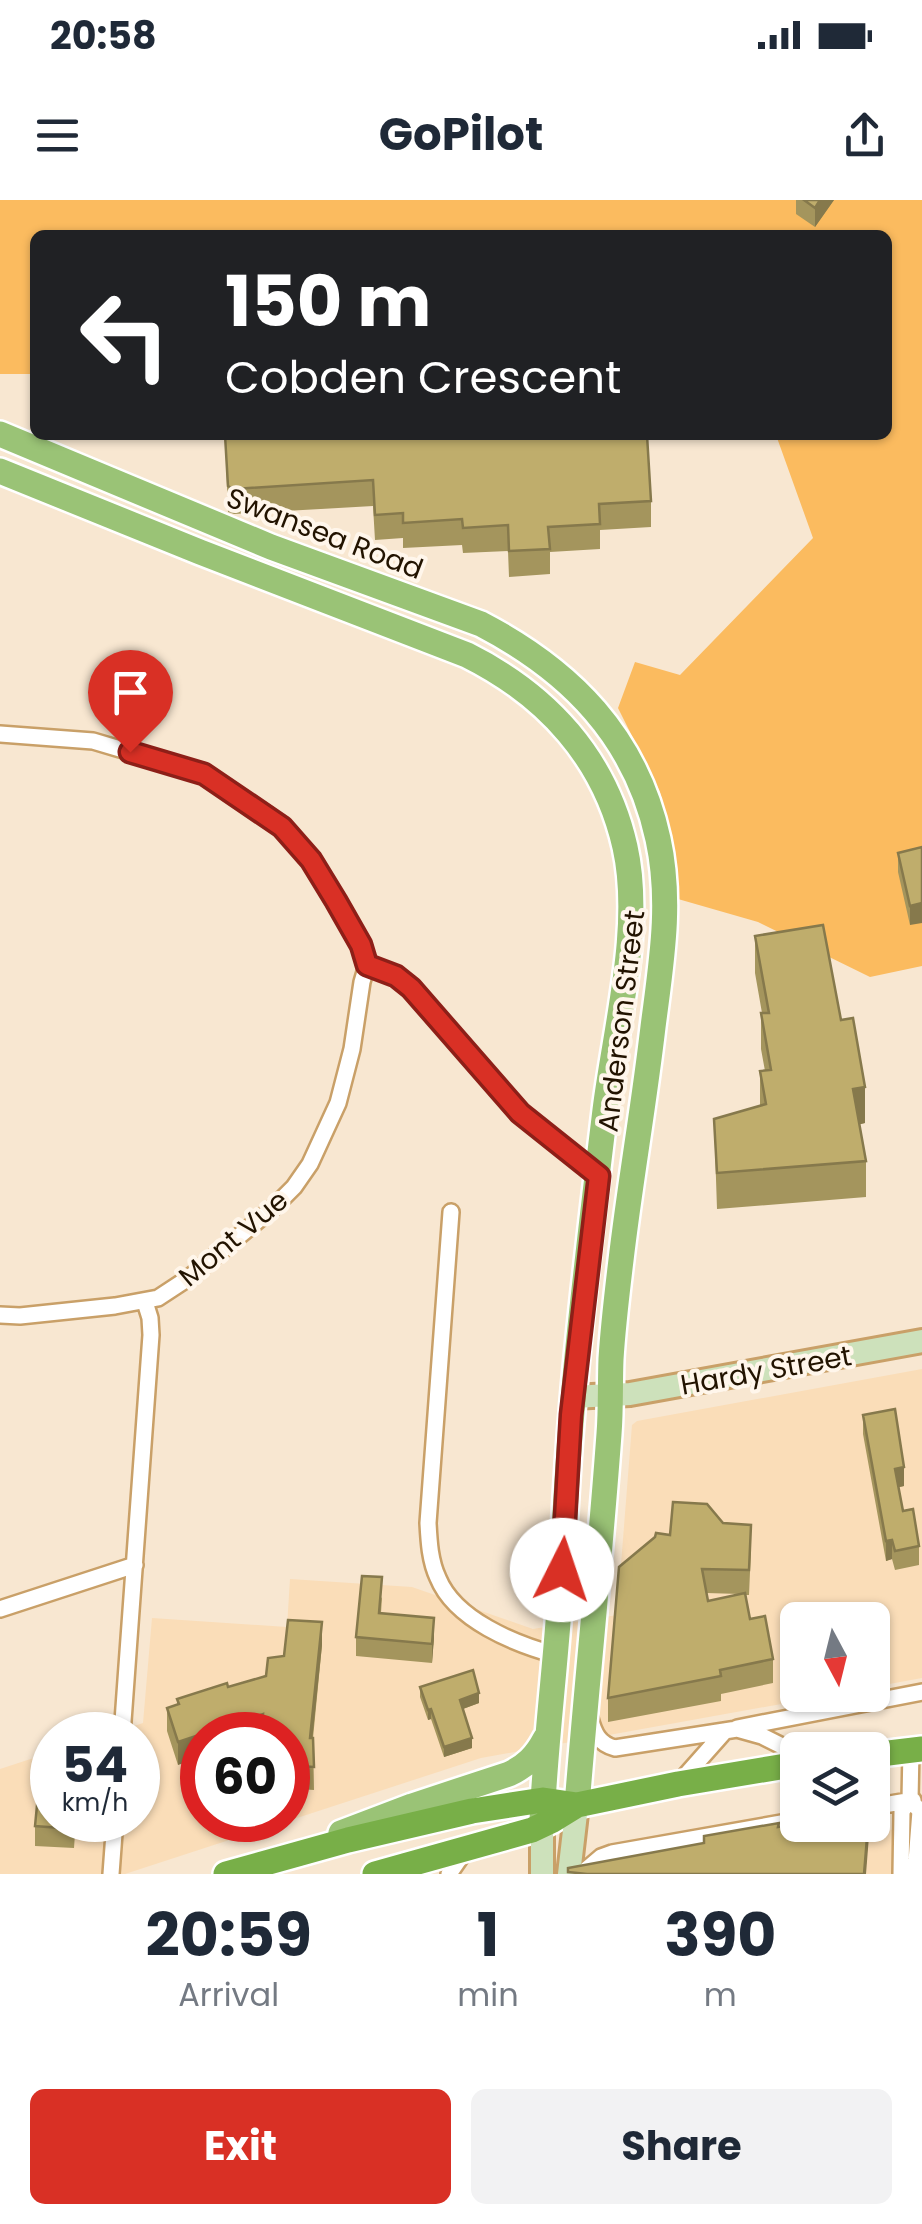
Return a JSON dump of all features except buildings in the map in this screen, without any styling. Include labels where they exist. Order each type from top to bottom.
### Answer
[{"type":"highway","points":[[890,1753],[916,1750]]},
{"type":"highway","points":[[375,1874],[468,1848],[543,1813],[780,1767]]},
{"type":"highway","points":[[226,1874],[438,1818],[519,1802],[543,1813]]},
{"type":"main road","name":"Swansea Road","points":[[12,439],[272,547],[481,624],[537,656],[561,675],[605,724]]},
{"type":"main road","points":[[12,439],[28,483]]},
{"type":"main road","points":[[28,483],[60,460]]},
{"type":"main road","points":[[0,471],[28,483]]},
{"type":"main road","name":"Anderson Street","points":[[28,483],[496,670],[546,707],[567,730],[602,783],[625,847],[630,877],[630,936],[605,1110],[573,1398],[542,1874]]},
{"type":"main road","name":"Anderson Street","points":[[569,1874],[610,1430],[611,1358],[621,1259],[665,934],[663,870],[650,808],[605,724]]},
{"type":"main road","points":[[599,1176],[619,1170],[630,1098],[653,1032]]},
{"type":"main road","points":[[588,1258],[621,1259]]},
{"type":"main road","name":"Hardy Street","points":[[573,1398],[610,1396],[922,1341]]},
{"type":"main road","points":[[556,1655],[588,1658]]},
{"type":"main road","points":[[263,1863],[521,1768],[540,1748],[549,1724]]},
{"type":"street","points":[[0,734],[93,741],[204,774],[268,816],[290,834],[311,860],[361,945],[367,965],[396,976],[411,988],[520,1113],[599,1176]]},
{"type":"street","name":"Mont Vue","points":[[0,1316],[145,1302],[166,1294],[286,1196],[310,1164],[330,1123],[344,1079],[367,965]]},
{"type":"street","points":[[451,1212],[428,1523],[430,1548],[440,1584],[469,1616],[516,1642],[556,1655]]},
{"type":"street","points":[[124,1712],[151,1335],[145,1302]]},
{"type":"street","points":[[0,1609],[135,1565]]},
{"type":"street","points":[[585,1692],[594,1732],[602,1744],[610,1747],[726,1730],[922,1692]]},
{"type":"street","points":[[678,1784],[726,1730],[757,1734],[780,1745]]},
{"type":"street","points":[[915,1874],[921,1824],[916,1799],[916,1750]]},
{"type":"street","points":[[890,1804],[916,1799]]},
{"type":"street","points":[[901,1874],[902,1811],[916,1799]]},
{"type":"street","points":[[581,1874],[612,1854],[780,1823]]},
{"type":"street","points":[[111,1874],[113,1842]]},
{"type":"street","points":[[449,1874],[468,1848]]},
{"type":"shaded area","points":[[0,200],[922,200],[922,966],[870,977],[758,922],[678,899],[672,843],[660,792],[618,708],[635,662],[680,675],[813,538],[778,440],[892,440],[892,230],[30,230],[30,374],[0,374]]},
{"type":"shaded area","points":[[922,1369],[922,1678],[890,1684],[890,1602],[780,1602],[780,1704],[481,1758],[310,1814],[310,1712],[180,1712],[180,1842],[223,1842],[125,1874],[0,1874],[0,1769],[30,1759],[30,1842],[160,1842],[160,1712],[144,1712],[152,1618],[287,1627],[290,1579],[412,1587],[533,1629],[617,1615],[632,1425]]},
{"type":"shaded area","points":[[922,1824],[922,1874],[651,1874],[824,1842],[890,1842],[890,1830]]},
{"type":"route","points":[[130,752],[204,774],[290,834],[336,901],[361,945],[367,965],[396,976],[411,988],[520,1113],[599,1176],[571,1415],[562,1570]]}]
